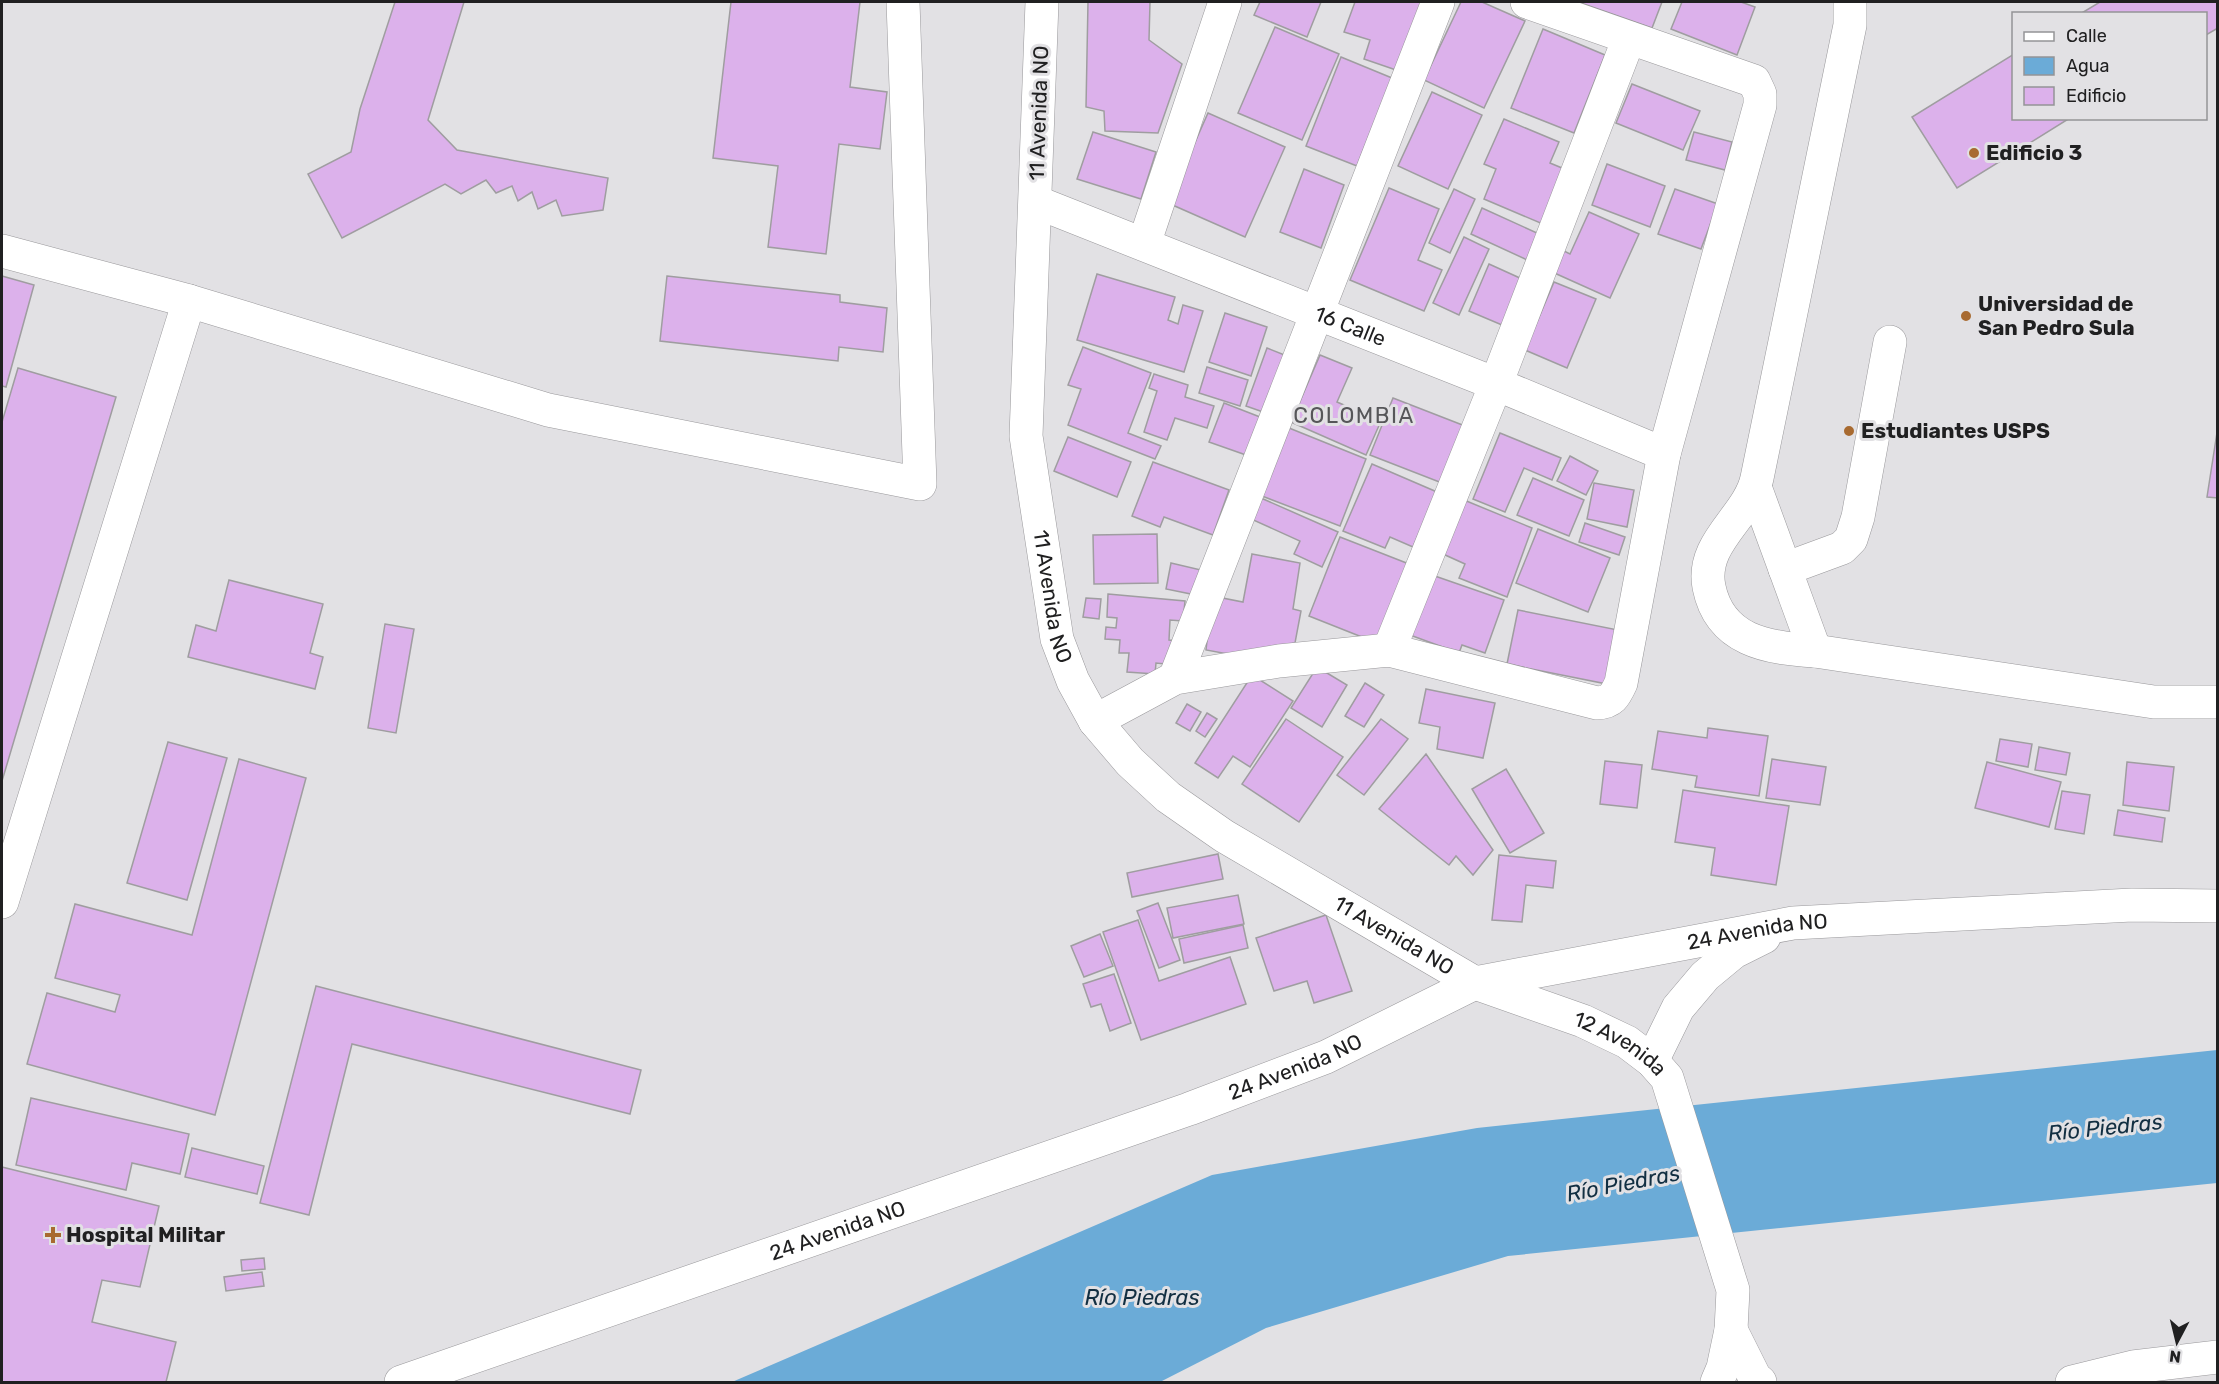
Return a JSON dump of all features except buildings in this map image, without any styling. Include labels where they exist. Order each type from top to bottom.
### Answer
[{"type":"street","points":[[2,251],[189,301],[548,410],[920,484],[903,2]]},
{"type":"street","name":"11 Avenida NO","points":[[1042,2],[1026,436],[1057,639],[1073,681],[1095,721],[1130,762],[1168,797],[1224,836],[1475,983]]},
{"type":"street","points":[[1144,244],[1225,2]]},
{"type":"street","points":[[1175,678],[1438,2]]},
{"type":"street","points":[[1095,721],[1175,678],[1279,661],[1389,650],[1597,703],[1607,702],[1615,697],[1621,683],[1664,454],[1760,105],[1760,94],[1754,81],[1527,2]]},
{"type":"street","points":[[1850,2],[1850,25],[1755,487],[1711,554],[1708,585],[1718,615],[1749,640],[1784,649],[1815,651],[2154,702],[2217,702]]},
{"type":"street","points":[[1389,650],[1496,384],[1629,38]]},
{"type":"street","name":"16 Calle","points":[[1036,202],[1496,384],[1664,454]]},
{"type":"street","points":[[2,903],[189,301]]},
{"type":"street","points":[[1785,569],[1842,548],[1851,539],[1858,517],[1890,342]]},
{"type":"street","points":[[1755,487],[1815,651]]},
{"type":"street","name":"24 Avenida NO","points":[[401,1383],[1189,1109],[1326,1057],[1475,983],[1793,922],[2132,906],[2217,906]]},
{"type":"street","points":[[1659,1070],[1678,1008],[1705,976],[1734,952],[1793,922]]},
{"type":"street","name":"12 Avenida","points":[[1475,983],[1582,1021],[1627,1042],[1659,1070],[1733,1290],[1731,1330],[1723,1368],[1717,1383]]},
{"type":"street","points":[[1731,1330],[1755,1378],[1760,1383]]},
{"type":"street","points":[[2072,1383],[2133,1367],[2217,1357]]},
{"type":"water","name":"Río Piedras","points":[[2217,1050],[2217,1183],[1508,1256],[1266,1328],[1160,1382],[732,1382],[1212,1175],[1477,1128]]},
{"type":"place","name":"Edificio 3","points":[[1974,153]]},
{"type":"place","name":"Universidad de San Pedro Sula","points":[[1966,316]]},
{"type":"place","name":"Estudiantes USPS","points":[[1849,431]]},
{"type":"place","name":"Hospital Militar","points":[[53,1235]]},
{"type":"district","name":"COLOMBIA","points":[[1354,415]]}]
